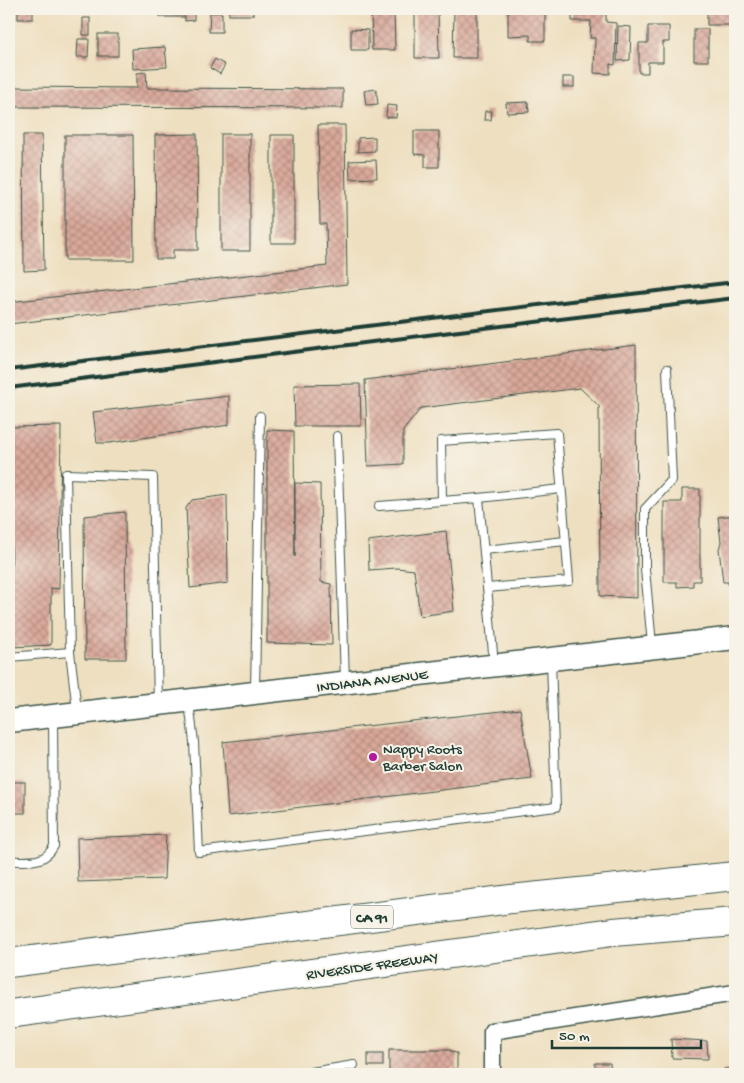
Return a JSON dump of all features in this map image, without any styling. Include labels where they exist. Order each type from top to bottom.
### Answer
[{"type":"highway","name":"CA 91","points":[[9,963],[511,899],[735,876]]},
{"type":"highway","name":"RIVERSIDE FREEWAY","points":[[9,1014],[613,932],[735,922]]},
{"type":"main road","name":"INDIANA AVENUE","points":[[9,721],[735,638]]},
{"type":"street","points":[[492,1074],[492,1031],[735,993]]},
{"type":"lane","points":[[652,647],[646,569],[645,509],[672,480],[667,369]]},
{"type":"lane","points":[[255,693],[260,416]]},
{"type":"lane","points":[[442,500],[441,441],[557,434],[569,582],[487,588]]},
{"type":"lane","points":[[337,436],[345,682]]},
{"type":"lane","points":[[78,713],[70,652],[66,474],[153,477],[158,704]]},
{"type":"lane","points":[[379,506],[561,489]]},
{"type":"lane","points":[[480,498],[494,666]]},
{"type":"lane","points":[[485,550],[565,542]]},
{"type":"lane","points":[[9,657],[70,652]]},
{"type":"lane","points":[[189,701],[194,742],[199,852],[556,807],[551,659]]},
{"type":"lane","points":[[9,860],[38,860],[49,856],[54,846],[54,716]]},
{"type":"lane","points":[[299,1074],[354,1065]]},
{"type":"building","points":[[18,9],[33,9],[33,19],[18,19]]},
{"type":"building","points":[[160,9],[194,9],[194,20],[185,21],[185,17],[160,17]]},
{"type":"building","points":[[229,9],[253,9],[253,15],[229,15]]},
{"type":"building","points":[[371,9],[394,9],[395,50],[372,50]]},
{"type":"building","points":[[415,9],[438,9],[439,58],[415,58]]},
{"type":"building","points":[[454,9],[477,9],[477,58],[453,58]]},
{"type":"building","points":[[508,9],[545,9],[545,41],[530,41],[530,35],[508,36]]},
{"type":"building","points":[[572,9],[606,9],[606,22],[616,23],[615,65],[610,64],[610,74],[594,73],[595,38],[590,38],[591,21],[572,21]]},
{"type":"building","points":[[633,9],[657,9],[657,12],[633,13]]},
{"type":"building","points":[[707,9],[735,10],[735,25],[707,25]]},
{"type":"building","points":[[210,12],[222,13],[222,32],[209,32]]},
{"type":"building","points":[[83,18],[90,18],[90,35],[83,35]]},
{"type":"building","points":[[618,26],[631,27],[630,60],[617,61]]},
{"type":"building","points":[[648,26],[669,26],[669,42],[663,42],[663,62],[648,62],[648,73],[639,73],[639,43],[648,43]]},
{"type":"building","points":[[351,29],[368,30],[368,50],[351,50]]},
{"type":"building","points":[[694,29],[708,29],[708,61],[694,61]]},
{"type":"building","points":[[98,34],[118,34],[118,56],[98,56]]},
{"type":"building","points":[[78,39],[89,39],[88,57],[77,57]]},
{"type":"building","points":[[165,47],[167,67],[133,69],[132,49]]},
{"type":"building","points":[[215,59],[225,65],[220,74],[210,68]]},
{"type":"building","points":[[146,72],[147,88],[343,89],[343,108],[16,107],[16,87],[137,88],[137,73]]},
{"type":"building","points":[[563,77],[574,77],[574,87],[563,87]]},
{"type":"building","points":[[376,89],[378,104],[366,105],[364,91]]},
{"type":"building","points":[[528,102],[529,112],[507,113],[506,103]]},
{"type":"building","points":[[387,105],[397,106],[396,118],[386,117]]},
{"type":"building","points":[[485,111],[492,111],[491,120],[484,120]]},
{"type":"building","points":[[318,125],[345,125],[347,284],[9,324],[9,302],[327,266],[326,224],[320,224]]},
{"type":"building","points":[[414,131],[439,131],[439,167],[425,167],[425,155],[414,154]]},
{"type":"building","points":[[197,134],[198,250],[173,250],[173,259],[156,259],[155,135]]},
{"type":"building","points":[[221,134],[250,134],[250,251],[221,251]]},
{"type":"building","points":[[23,135],[42,135],[44,270],[24,271]]},
{"type":"building","points":[[65,135],[133,135],[134,260],[65,260]]},
{"type":"building","points":[[271,135],[294,135],[294,243],[271,243]]},
{"type":"building","points":[[375,137],[375,151],[358,152],[358,138]]},
{"type":"building","points":[[376,160],[377,178],[350,179],[349,161]]},
{"type":"building","points":[[636,345],[637,598],[600,596],[599,406],[580,388],[421,408],[403,431],[403,464],[368,466],[365,380]]},
{"type":"building","points":[[360,384],[361,426],[295,426],[294,385]]},
{"type":"building","points":[[229,396],[229,425],[109,443],[97,443],[93,412]]},
{"type":"building","points":[[61,426],[59,589],[51,588],[51,645],[12,647],[11,427]]},
{"type":"building","points":[[267,430],[294,431],[295,557],[295,483],[320,484],[321,582],[331,584],[332,645],[267,643]]},
{"type":"building","points":[[682,489],[700,489],[700,581],[693,581],[693,586],[677,587],[677,582],[664,582],[664,502],[682,502]]},
{"type":"building","points":[[227,495],[228,583],[190,588],[186,508],[192,500]]},
{"type":"building","points":[[125,512],[126,659],[85,659],[84,516]]},
{"type":"building","points":[[735,515],[735,587],[729,588],[728,582],[723,582],[718,517]]},
{"type":"building","points":[[446,531],[454,611],[420,616],[414,570],[397,568],[369,570],[368,541]]},
{"type":"building","points":[[520,709],[532,779],[228,816],[223,742]]},
{"type":"building","points":[[9,782],[25,782],[25,813],[9,813]]},
{"type":"building","points":[[166,835],[164,879],[78,882],[77,838]]},
{"type":"building","points":[[671,1039],[707,1041],[708,1059],[672,1058]]},
{"type":"building","points":[[389,1050],[451,1050],[451,1052],[457,1053],[457,1069],[451,1069],[451,1072],[389,1073]]},
{"type":"building","points":[[368,1054],[383,1054],[383,1066],[368,1066]]},
{"type":"building","points":[[595,1063],[610,1063],[611,1074],[565,1074],[564,1071],[595,1071]]},
{"type":"building","points":[[724,1069],[735,1069],[735,1074],[724,1074]]},
{"type":"railway","points":[[9,370],[735,282]]},
{"type":"railway","points":[[9,388],[735,298]]},
{"type":"place","name":"Nappy Roots Barber Salon","points":[[373,757]]}]
